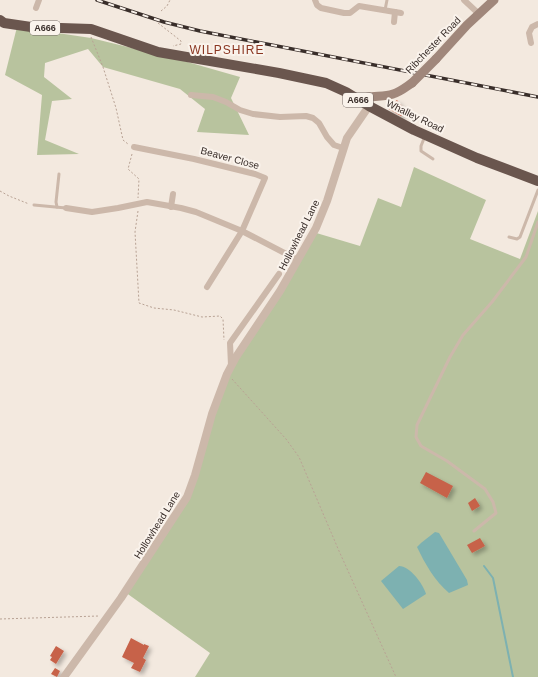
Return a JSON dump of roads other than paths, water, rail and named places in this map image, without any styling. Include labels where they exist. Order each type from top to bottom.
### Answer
[{"type":"highway","name":"Whalley Road","points":[[0,20],[4,23],[31,27],[91,30],[158,52],[279,73],[326,83],[346,92],[369,106],[425,135],[476,158],[538,181]]},
{"type":"main road","name":"Ribchester Road","points":[[360,101],[367,97],[384,97],[395,94],[412,83],[436,60],[467,25],[494,0]]},
{"type":"street","points":[[36,8],[39,0]]},
{"type":"street","points":[[315,0],[317,6],[321,8],[344,13],[350,13],[359,3],[398,13],[394,22]]},
{"type":"street","points":[[464,0],[479,14]]},
{"type":"street","points":[[531,43],[529,33],[532,27],[538,24]]},
{"type":"street","points":[[191,95],[213,97],[240,110],[253,114],[280,117],[306,116],[313,118],[319,123],[327,137],[334,145],[343,148]]},
{"type":"street","name":"Hollowhead Lane","points":[[64,677],[149,556],[187,497],[195,475],[200,451],[212,414],[227,374],[280,291],[316,228],[327,201],[347,138],[369,106]]},
{"type":"street","name":"Beaver Close","points":[[134,147],[194,159],[265,178],[242,231]]},
{"type":"street","points":[[171,206],[173,194]]},
{"type":"street","points":[[75,209],[76,202]]},
{"type":"street","points":[[66,208],[92,212],[147,202],[171,206],[196,212],[242,231],[298,260]]},
{"type":"street","points":[[207,288],[242,231]]},
{"type":"street","name":"Hollowhead Lane","points":[[231,366],[230,343],[279,274]]},
{"type":"lane","points":[[385,10],[387,0]]},
{"type":"lane","points":[[425,135],[421,146],[421,151],[433,159]]},
{"type":"lane","points":[[57,207],[56,202],[59,174]]},
{"type":"lane","points":[[509,237],[517,239],[520,237],[538,190]]},
{"type":"lane","points":[[34,205],[66,208]]},
{"type":"lane","points":[[474,531],[496,513],[493,502],[485,489],[447,461],[421,446],[416,438],[417,425],[450,357],[463,335],[492,302],[526,257],[538,222]]},
{"type":"lane","points":[[533,237],[538,239]]},
{"type":"water","points":[[435,532],[439,533],[467,580],[468,585],[449,593],[431,572],[417,547]]},
{"type":"water","points":[[399,566],[407,569],[416,576],[426,594],[403,609],[381,581]]},
{"type":"waterway","points":[[484,566],[493,578],[513,677]]},
{"type":"railway","points":[[97,0],[164,22],[200,31],[538,97]]},
{"type":"district","name":"WILPSHIRE","points":[[227,50]]}]
